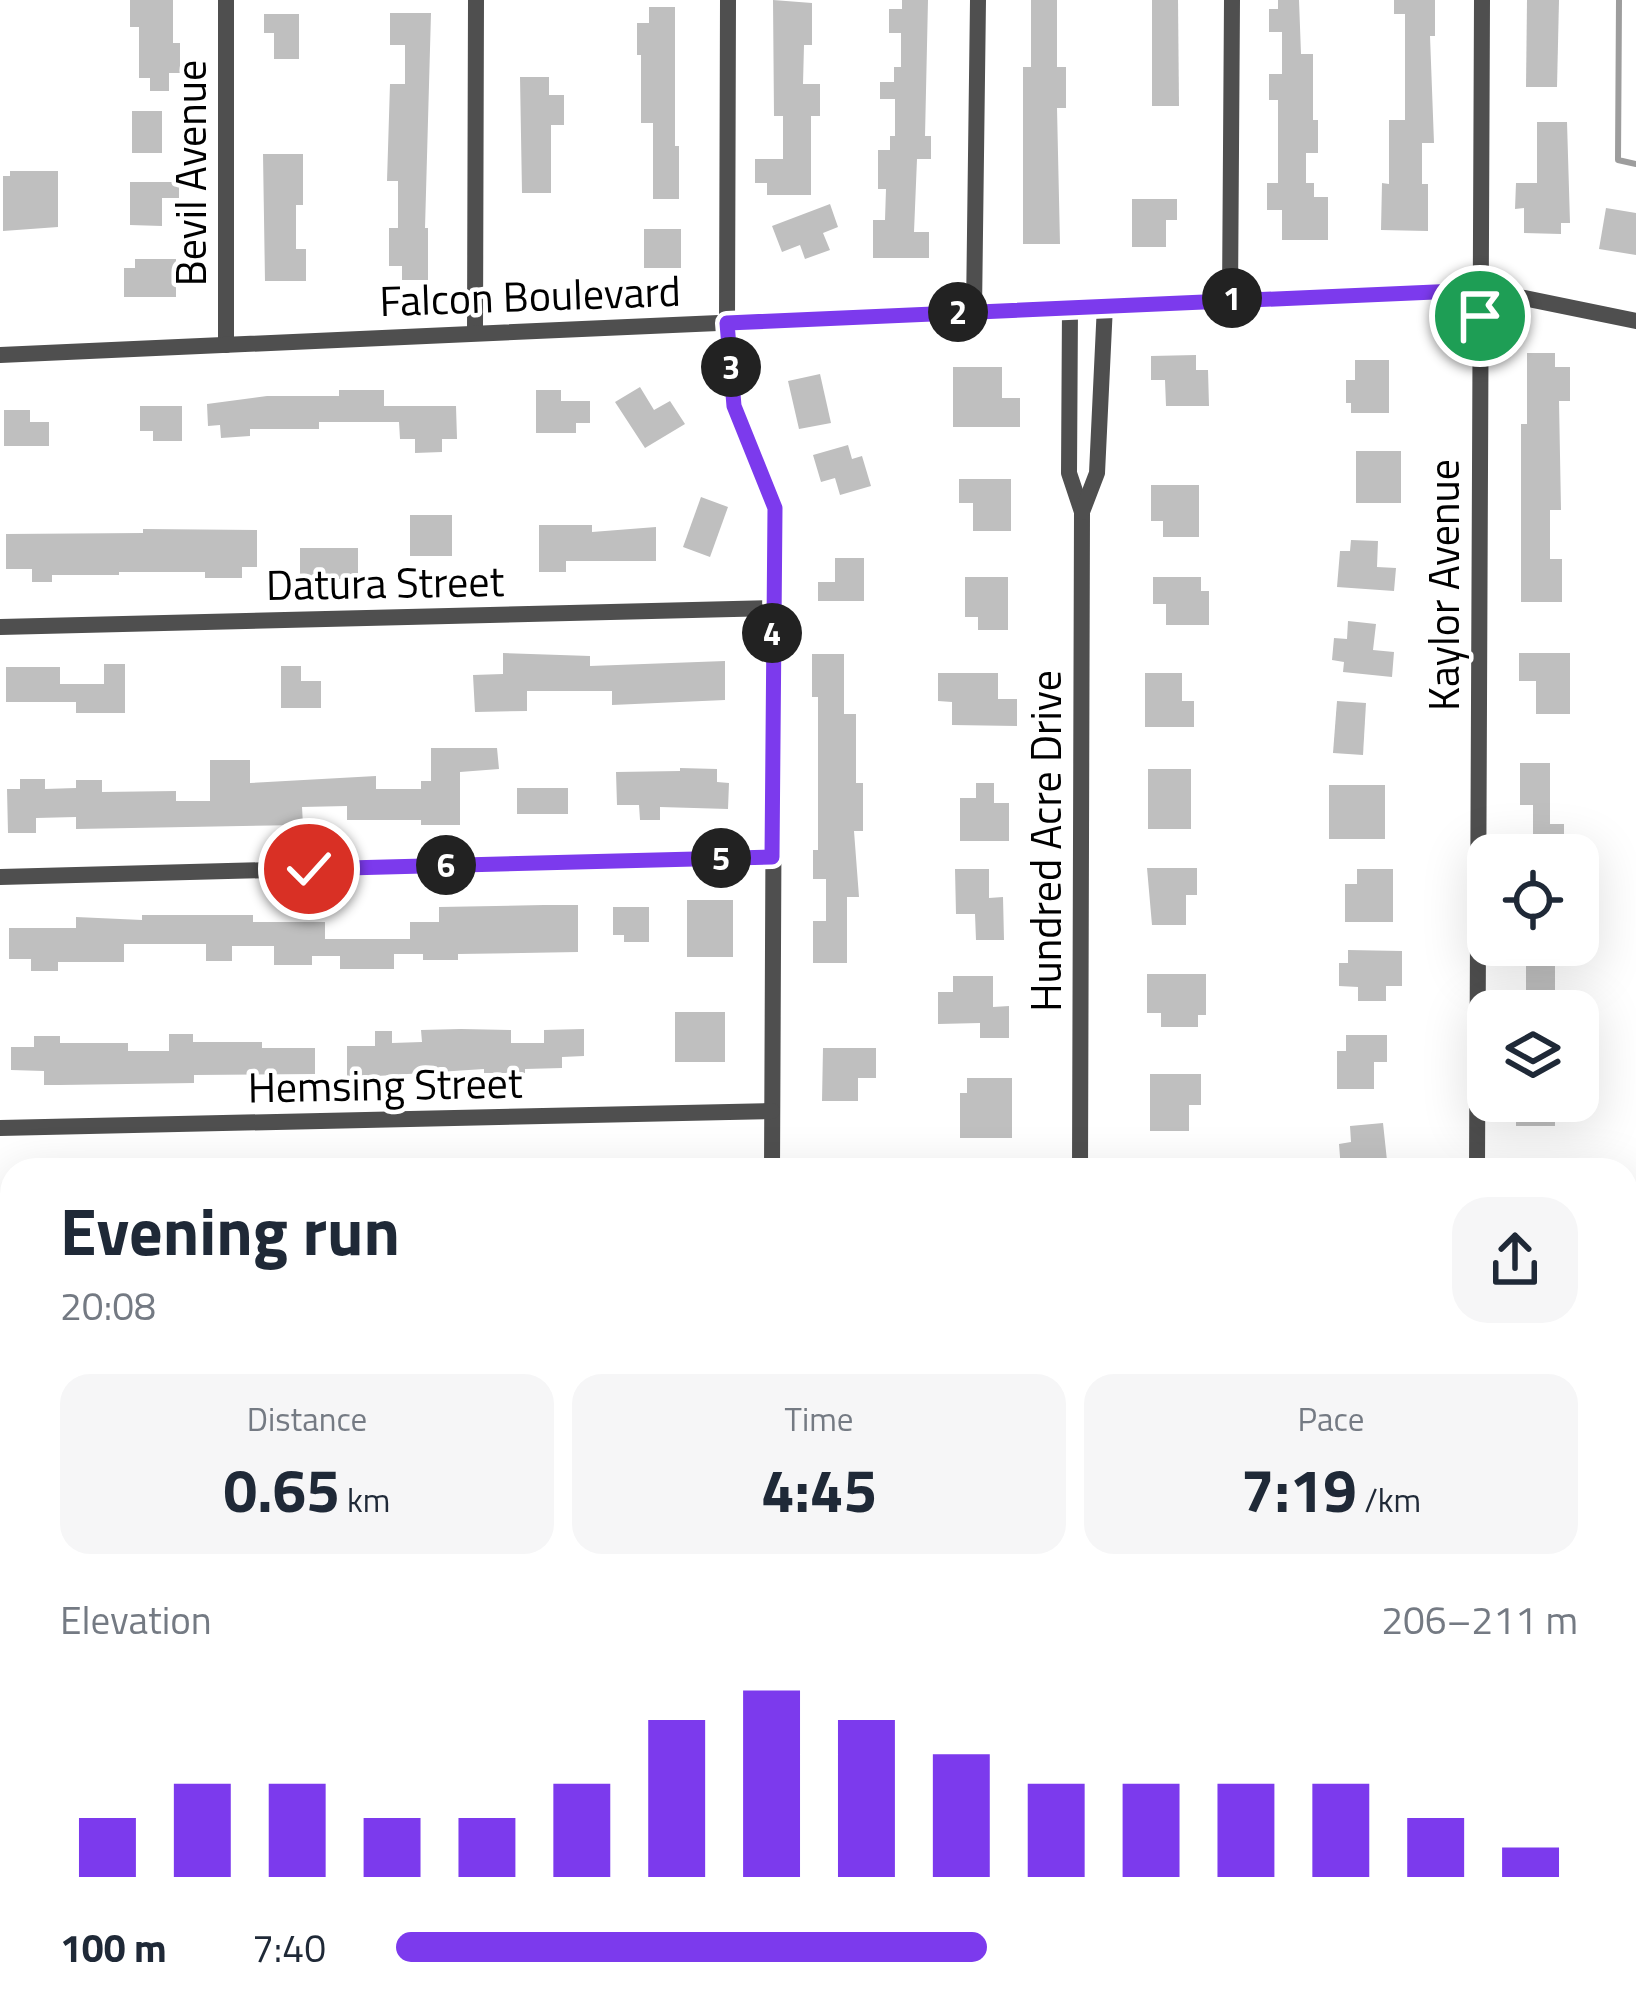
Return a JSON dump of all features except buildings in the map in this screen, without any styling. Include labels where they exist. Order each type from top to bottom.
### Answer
[{"type":"street","name":"Bevil Avenue","points":[[226,0],[226,345]]},
{"type":"street","points":[[475,332],[476,0]]},
{"type":"street","points":[[728,0],[727,323],[734,406],[775,508],[772,1158]]},
{"type":"street","points":[[974,311],[978,0]]},
{"type":"street","points":[[1230,298],[1232,0]]},
{"type":"street","name":"Kaylor Avenue","points":[[1477,1158],[1482,0]]},
{"type":"street","name":"Falcon Boulevard","points":[[0,355],[1480,290],[1636,321]]},
{"type":"street","name":"Hundred Acre Drive","points":[[1082,512],[1097,473],[1105,305]]},
{"type":"street","name":"Hundred Acre Drive","points":[[1070,307],[1069,473],[1082,512],[1080,1158]]},
{"type":"street","name":"Datura Street","points":[[0,627],[772,608]]},
{"type":"street","points":[[0,877],[772,857]]},
{"type":"street","name":"Hemsing Street","points":[[0,1128],[772,1111]]},
{"type":"waterway","points":[[1619,0],[1618,160],[1636,164]]},
{"type":"route","points":[[309,869],[772,857],[775,508],[734,406],[727,323],[1480,290],[1480,316]]}]
